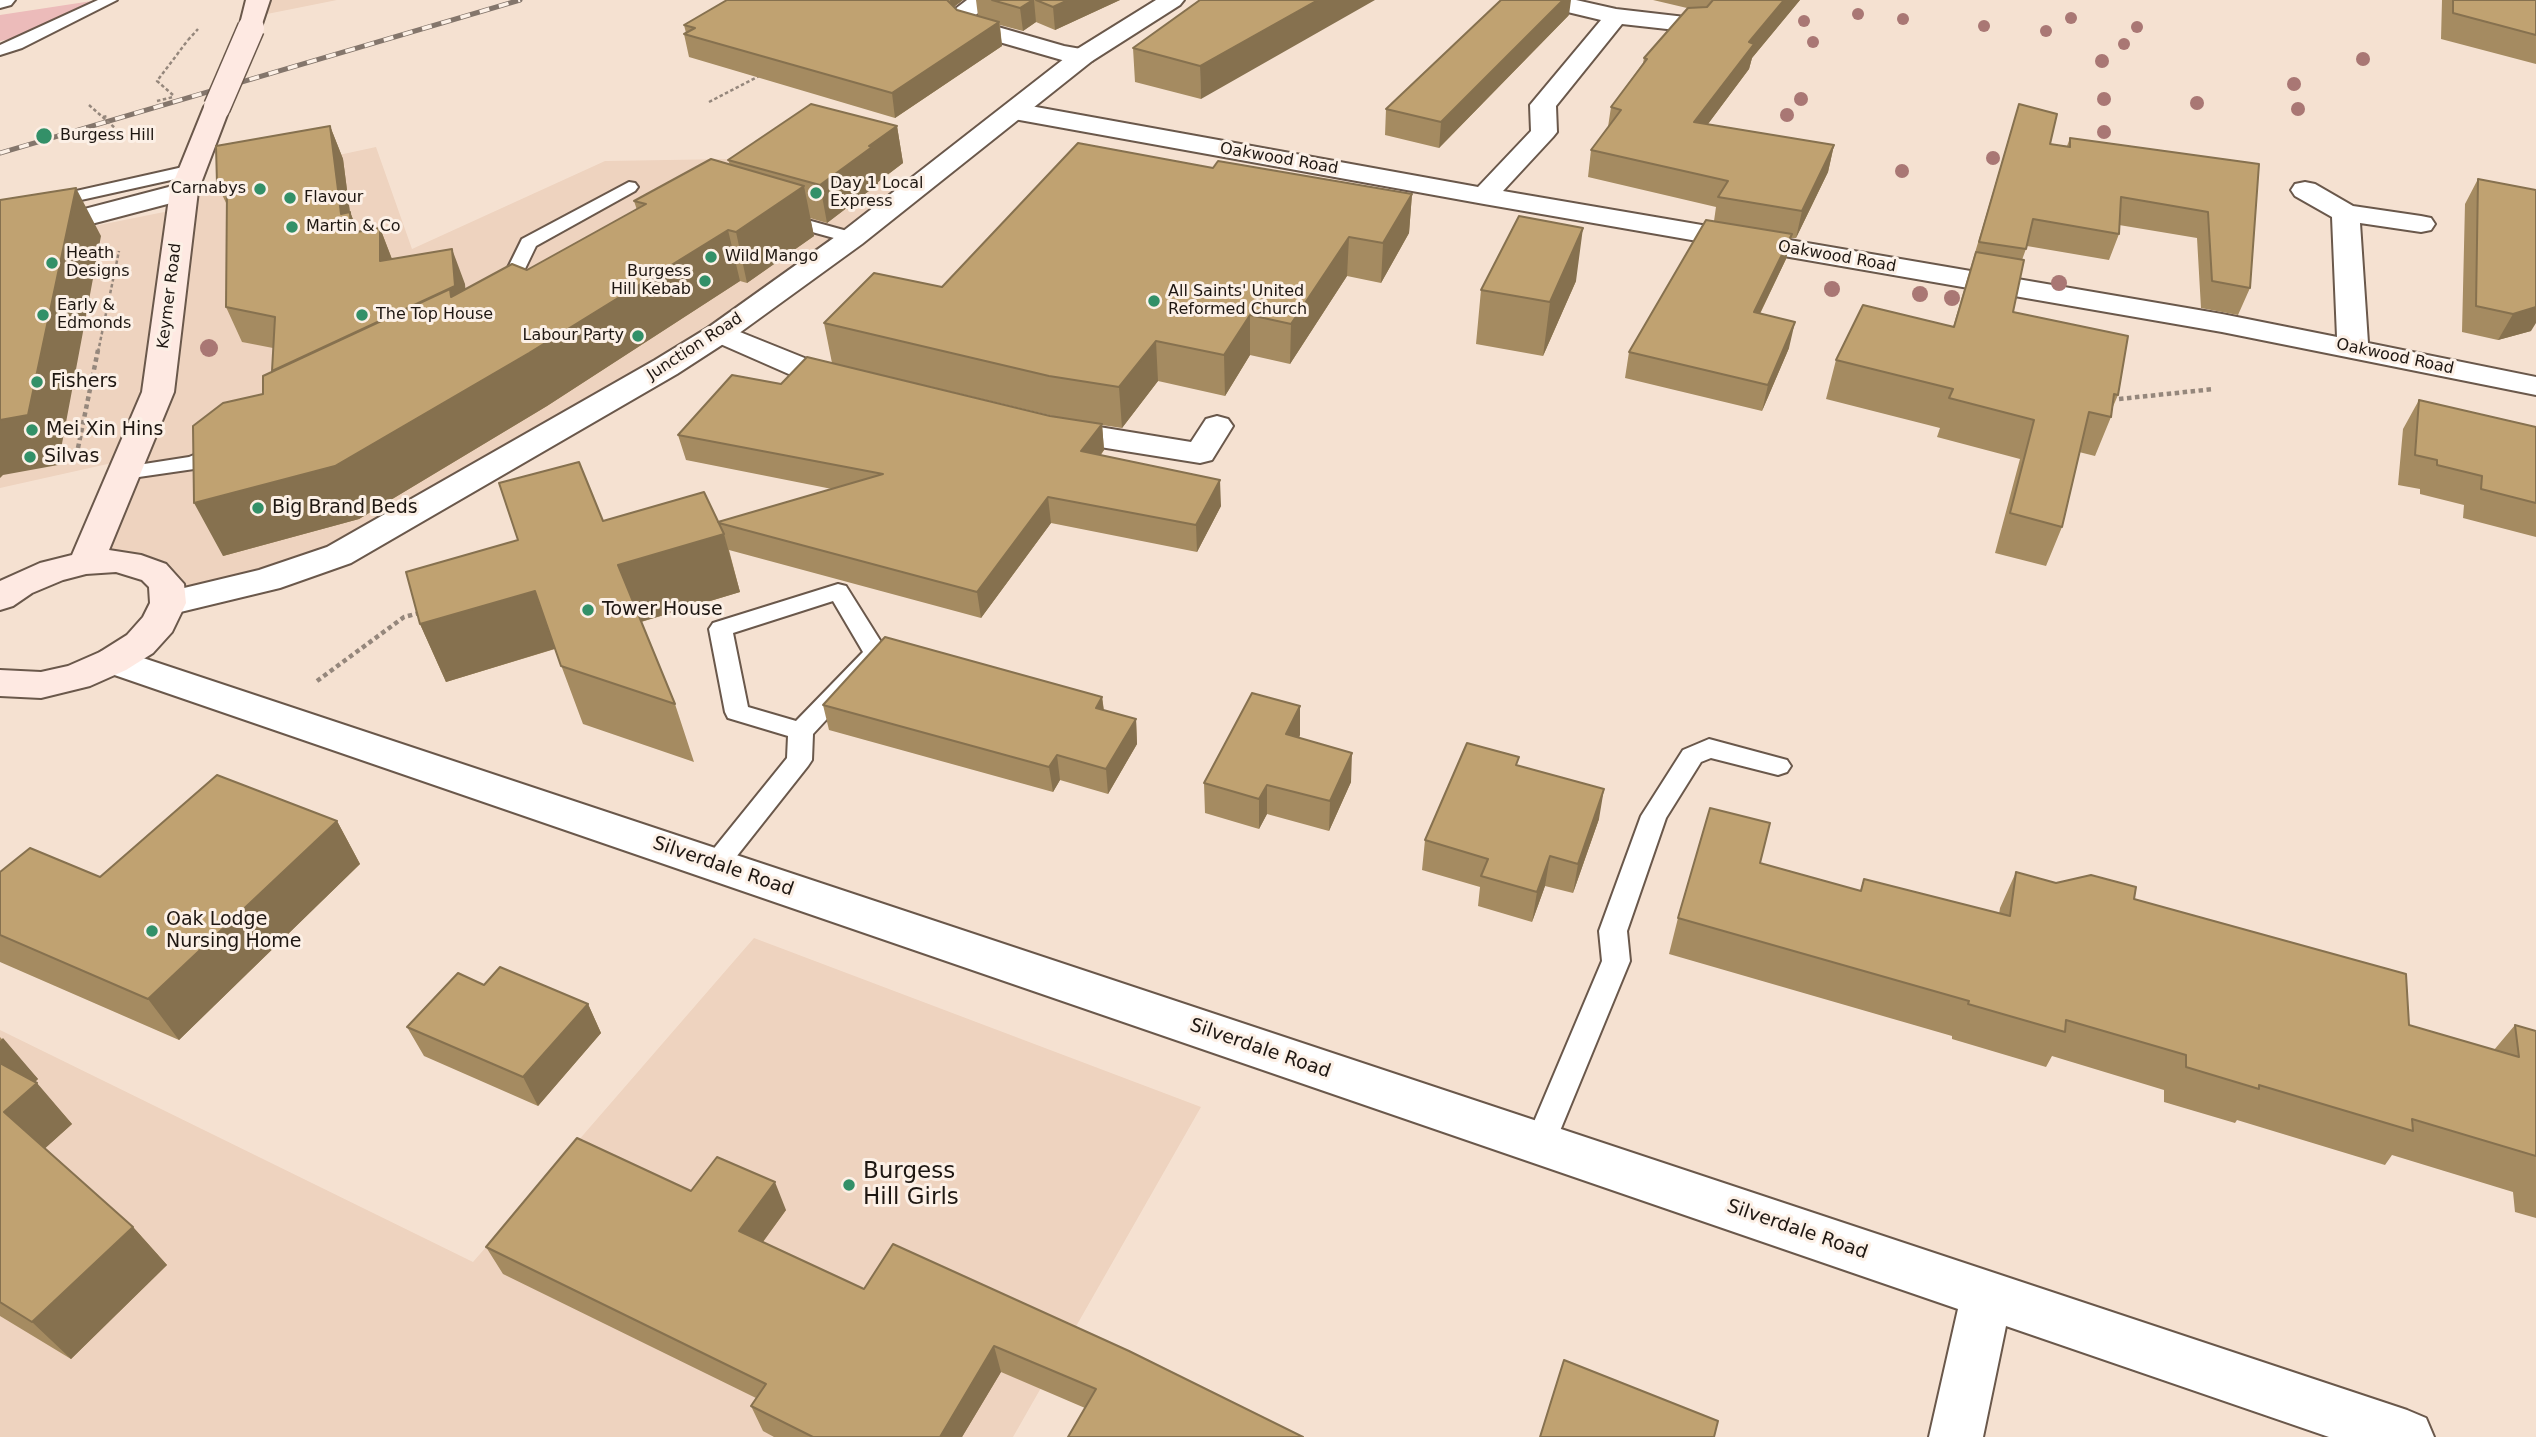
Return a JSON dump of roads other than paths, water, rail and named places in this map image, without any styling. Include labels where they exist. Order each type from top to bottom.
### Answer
[{"type":"main road","name":"Keymer Road","points":[[86,563],[158,392],[188,181],[251,28],[258,0]]},
{"type":"main road","points":[[0,598],[19,585],[52,571],[86,563],[116,561],[141,566],[154,572],[166,584],[168,603],[159,623],[140,644],[113,662],[77,677],[41,685],[0,683]]},
{"type":"street","points":[[982,0],[953,16],[970,26],[1062,52],[1083,55]]},
{"type":"street","name":"Junction Road","points":[[168,603],[267,580],[339,555],[524,450],[720,332],[852,238],[1083,55],[1172,0]]},
{"type":"street","points":[[1563,4],[1616,16],[1694,25]]},
{"type":"street","points":[[1484,196],[1544,132],[1543,105],[1616,16]]},
{"type":"street","name":"Oakwood Road","points":[[1014,111],[1484,196],[2208,320],[2536,386]]},
{"type":"street","points":[[0,240],[129,206],[188,181]]},
{"type":"street","points":[[2305,190],[2346,213],[2421,224]]},
{"type":"street","points":[[2346,213],[2353,348]]},
{"type":"street","points":[[720,332],[802,368],[881,387]]},
{"type":"street","points":[[1027,423],[1200,453],[1217,426]]},
{"type":"street","name":"Silverdale Road","points":[[113,662],[2407,1437]]},
{"type":"street","points":[[1956,1437],[1987,1295]]},
{"type":"lane","points":[[0,50],[17,45],[110,0]]},
{"type":"lane","points":[[0,213],[188,181]]},
{"type":"lane","points":[[505,309],[528,243],[629,187]]},
{"type":"lane","points":[[760,212],[852,238]]},
{"type":"lane","points":[[125,473],[194,463],[242,440]]},
{"type":"lane","points":[[716,864],[799,760],[801,730],[876,653],[838,591],[721,629],[737,712],[801,730]]},
{"type":"lane","points":[[1539,1143],[1616,961],[1613,931],[1654,816],[1692,756],[1709,748],[1778,766]]},
{"type":"railway","points":[[0,153],[520,0]]},
{"type":"place","name":"Burgess Hill","points":[[44,136]]},
{"type":"place","name":"Carnabys","points":[[260,189]]},
{"type":"place","name":"Day 1 Local Express","points":[[816,193]]},
{"type":"place","name":"Flavour","points":[[290,198]]},
{"type":"place","name":"Martin & Co","points":[[292,227]]},
{"type":"place","name":"Wild Mango","points":[[711,257]]},
{"type":"place","name":"Heath Designs","points":[[52,263]]},
{"type":"place","name":"Burgess Hill Kebab","points":[[705,281]]},
{"type":"place","name":"All Saints' United Reformed Church","points":[[1154,301]]},
{"type":"place","name":"Early & Edmonds","points":[[43,315]]},
{"type":"place","name":"The Top House","points":[[362,315]]},
{"type":"place","name":"Labour Party","points":[[638,336]]},
{"type":"place","name":"Fishers","points":[[37,382]]},
{"type":"place","name":"Mei Xin Hins","points":[[32,430]]},
{"type":"place","name":"Silvas","points":[[30,457]]},
{"type":"place","name":"Big Brand Beds","points":[[258,508]]},
{"type":"place","name":"Tower House","points":[[588,610]]},
{"type":"place","name":"Oak Lodge Nursing Home","points":[[152,931]]},
{"type":"place","name":"Burgess Hill Girls","points":[[849,1185]]}]
